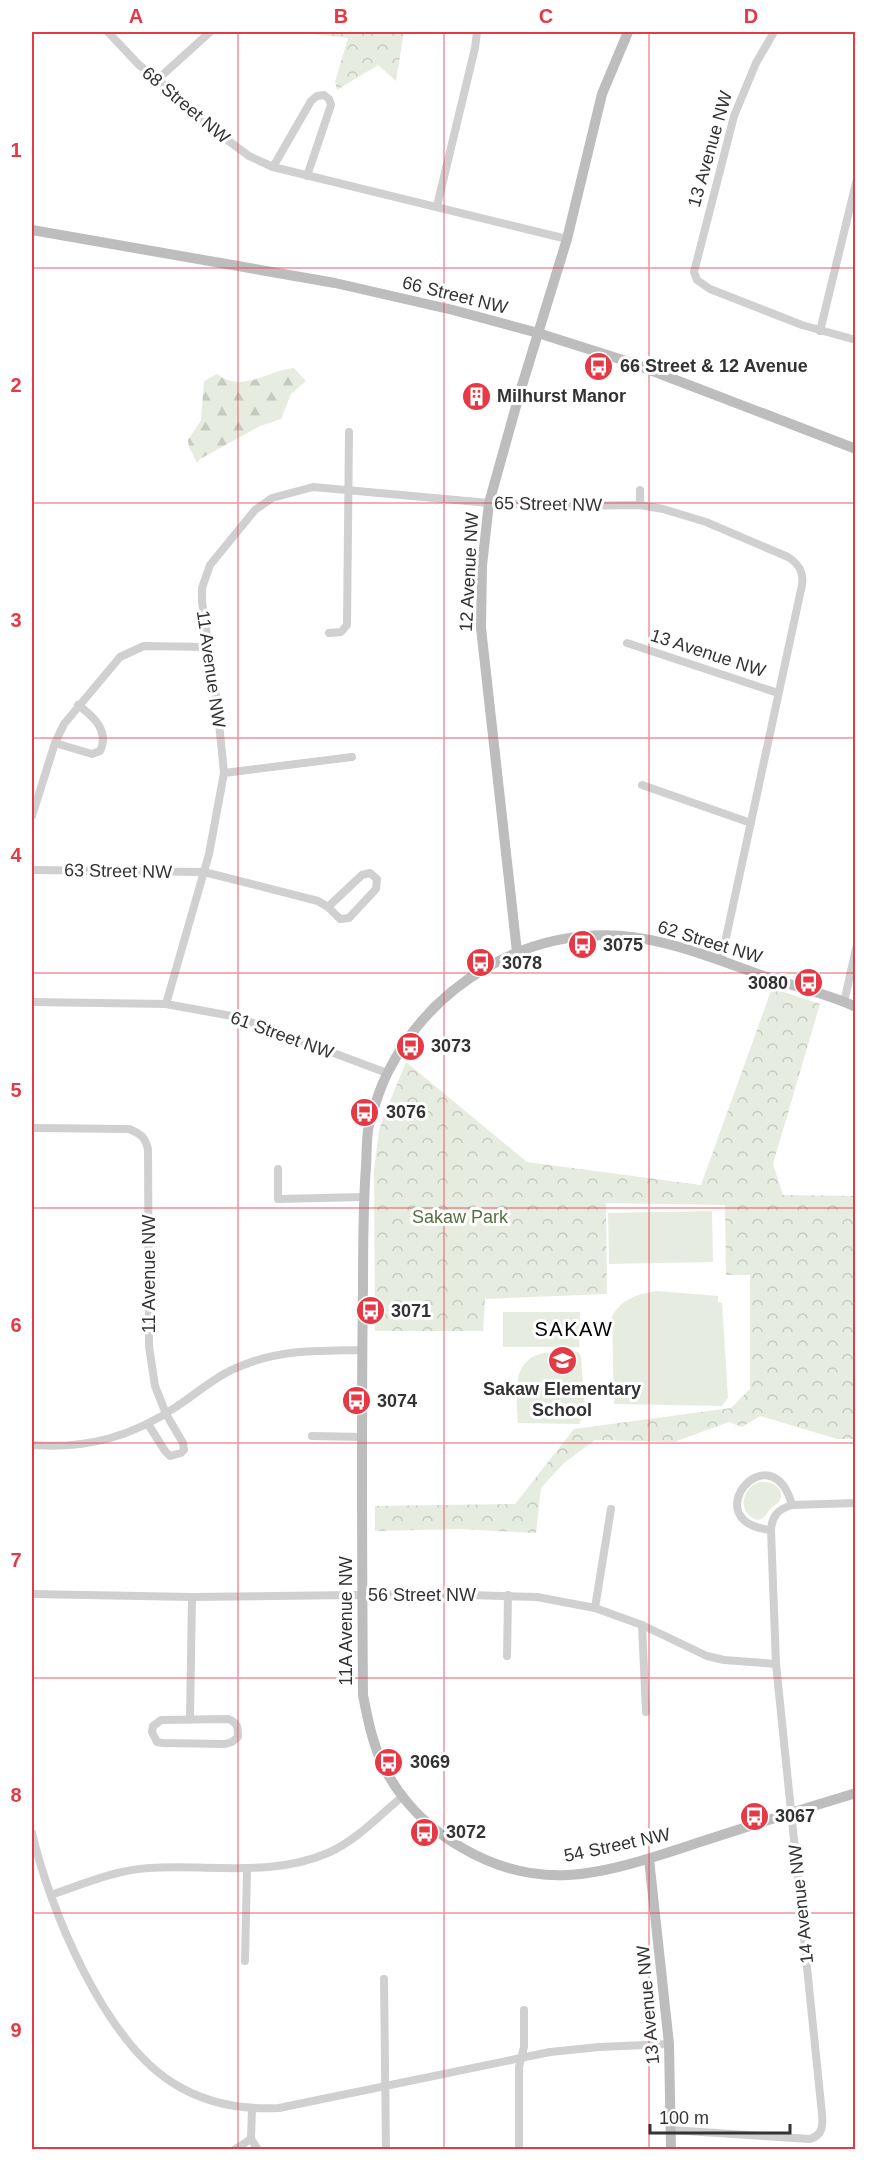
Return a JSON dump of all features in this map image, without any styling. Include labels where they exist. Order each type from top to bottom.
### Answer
[{"type":"street","name":"68 Street NW","points":[[108,32],[139,65],[158,79],[199,119],[249,156],[273,167],[567,239]]},
{"type":"street","points":[[158,79],[210,32]]},
{"type":"street","points":[[437,206],[477,32]]},
{"type":"street","name":"12 Avenue NW","points":[[517,952],[481,628],[482,577],[489,503],[567,239],[602,94],[628,32]]},
{"type":"street","name":"13 Avenue NW","points":[[774,32],[756,63],[734,116],[695,266],[697,280],[710,289],[820,331]]},
{"type":"street","points":[[273,167],[311,101],[317,96],[324,95],[332,105],[307,176]]},
{"type":"street","points":[[855,183],[820,331],[855,340]]},
{"type":"street","name":"66 Street NW","points":[[32,230],[335,283],[453,310],[538,333],[639,366],[855,449]]},
{"type":"street","points":[[329,633],[341,632],[347,625],[349,432]]},
{"type":"street","name":"65 Street NW","points":[[255,510],[272,498],[313,488],[489,503],[564,506],[640,504],[706,522],[789,557],[797,562],[801,569]]},
{"type":"street","points":[[640,490],[640,504]]},
{"type":"street","name":"11 Avenue NW","points":[[166,1004],[204,872],[224,773],[202,602],[205,580],[210,565],[255,510]]},
{"type":"street","name":"13 Avenue NW","points":[[721,961],[802,585],[801,569]]},
{"type":"street","name":"13 Avenue NW","points":[[627,643],[778,693]]},
{"type":"street","points":[[32,816],[55,743],[64,724],[120,657],[144,646],[209,647]]},
{"type":"street","points":[[55,743],[92,754],[100,751],[103,740],[98,723],[78,705]]},
{"type":"street","points":[[224,773],[351,757]]},
{"type":"street","points":[[642,785],[751,823]]},
{"type":"street","name":"63 Street NW","points":[[32,870],[204,872]]},
{"type":"street","points":[[204,872],[318,901],[328,907],[337,918],[349,918],[376,889],[377,879],[370,873],[362,875],[328,907]]},
{"type":"street","name":"62 Street NW","points":[[387,1073],[408,1038],[445,996],[483,970],[517,952],[552,940],[604,936],[673,945],[855,1007]]},
{"type":"street","points":[[844,1002],[855,949]]},
{"type":"street","name":"61 Street NW","points":[[32,1002],[166,1004],[237,1017],[387,1073]]},
{"type":"street","name":"11A Avenue NW","points":[[387,1073],[368,1128],[364,1197],[363,1695],[371,1733],[385,1770],[403,1796]]},
{"type":"street","name":"11 Avenue NW","points":[[32,1128],[129,1129],[142,1134],[146,1140],[148,1149],[149,1346],[155,1386],[166,1414],[183,1443],[184,1449],[181,1453],[170,1456],[148,1424]]},
{"type":"street","points":[[278,1169],[278,1199],[364,1197]]},
{"type":"street","points":[[32,1445],[72,1445],[94,1443],[112,1438],[148,1424],[233,1369],[256,1360],[294,1351],[362,1350]]},
{"type":"street","points":[[312,1436],[363,1437]]},
{"type":"street","points":[[792,1505],[783,1484],[771,1476],[762,1475],[753,1478],[741,1489],[737,1507],[745,1522],[755,1527],[771,1525],[778,1511],[792,1505],[855,1503]]},
{"type":"street","points":[[596,1608],[611,1509]]},
{"type":"street","name":"14 Avenue NW","points":[[670,2130],[804,2139],[816,2137],[822,2128],[776,1664],[771,1525]]},
{"type":"street","name":"56 Street NW","points":[[32,1594],[192,1597],[508,1595],[537,1597],[596,1608],[642,1625],[707,1656],[724,1660],[776,1664]]},
{"type":"street","points":[[507,1656],[508,1595]]},
{"type":"street","points":[[190,1719],[192,1597]]},
{"type":"street","points":[[642,1625],[646,1712]]},
{"type":"street","points":[[190,1719],[228,1719],[238,1726],[238,1737],[225,1744],[163,1743],[157,1742],[153,1737],[153,1726],[161,1720],[190,1719]]},
{"type":"street","name":"54 Street NW","points":[[403,1796],[433,1827],[460,1848],[498,1865],[521,1871],[568,1875],[649,1859],[855,1793]]},
{"type":"street","points":[[51,1895],[101,1877],[136,1869],[247,1870],[308,1860],[349,1842],[403,1796]]},
{"type":"street","points":[[32,1833],[51,1895],[68,1939],[103,2004],[137,2052],[160,2074],[186,2091],[211,2102],[252,2108],[279,2108],[521,2057],[580,2048],[669,2044]]},
{"type":"street","name":"13 Avenue NW","points":[[649,1859],[669,2044],[670,2150]]},
{"type":"street","points":[[245,1961],[247,1870]]},
{"type":"street","points":[[384,1980],[386,2150]]},
{"type":"street","points":[[519,2150],[519,2067],[524,2047],[524,2010]]},
{"type":"street","points":[[252,2108],[251,2139],[258,2150]]},
{"type":"street","points":[[234,2150],[251,2139]]},
{"type":"green space","points":[[305,32],[404,32],[396,81],[378,65],[337,90],[335,82],[348,38]]},
{"type":"green space","points":[[294,368],[306,381],[291,394],[281,419],[260,426],[200,459],[197,463],[188,440],[201,420],[204,381],[217,374],[227,380],[246,381]]},
{"type":"green space","name":"Sakaw Park","points":[[772,988],[820,1004],[773,1164],[783,1195],[855,1196],[855,1439],[837,1439],[760,1416],[742,1427],[729,1422],[674,1442],[595,1440],[564,1463],[541,1488],[536,1533],[460,1529],[375,1531],[375,1506],[515,1504],[574,1429],[731,1408],[750,1389],[750,1275],[726,1275],[725,1205],[606,1203],[607,1294],[485,1299],[483,1331],[375,1331],[374,1169],[379,1131],[406,1062],[527,1162],[701,1185]]},
{"type":"green space","points":[[712,1211],[713,1262],[609,1264],[608,1213]]},
{"type":"green space","points":[[657,1291],[718,1296],[718,1302],[722,1303],[728,1398],[722,1406],[614,1404],[612,1317],[630,1298]]},
{"type":"green space","points":[[503,1312],[580,1312],[579,1347],[503,1347]]},
{"type":"green space","points":[[578,1352],[581,1356],[585,1412],[579,1424],[518,1423],[517,1382],[524,1365],[530,1358],[540,1354]]},
{"type":"green space","points":[[759,1482],[770,1483],[780,1489],[781,1497],[764,1517],[757,1520],[746,1512],[744,1501],[748,1490]]},
{"type":"place","name":"66 Street & 12 Avenue","points":[[599,366]]},
{"type":"place","name":"Milhurst Manor","points":[[476,396]]},
{"type":"place","name":"3075","points":[[582,945]]},
{"type":"place","name":"3078","points":[[481,963]]},
{"type":"place","name":"3080","points":[[809,983]]},
{"type":"place","name":"3073","points":[[410,1046]]},
{"type":"place","name":"3076","points":[[365,1112]]},
{"type":"place","name":"3071","points":[[370,1311]]},
{"type":"place","name":"Sakaw Elementary School","points":[[562,1360]]},
{"type":"place","name":"3074","points":[[356,1401]]},
{"type":"place","name":"3069","points":[[389,1762]]},
{"type":"place","name":"3067","points":[[754,1816]]},
{"type":"place","name":"3072","points":[[425,1832]]},
{"type":"district","name":"SAKAW","points":[[574,1329]]}]
